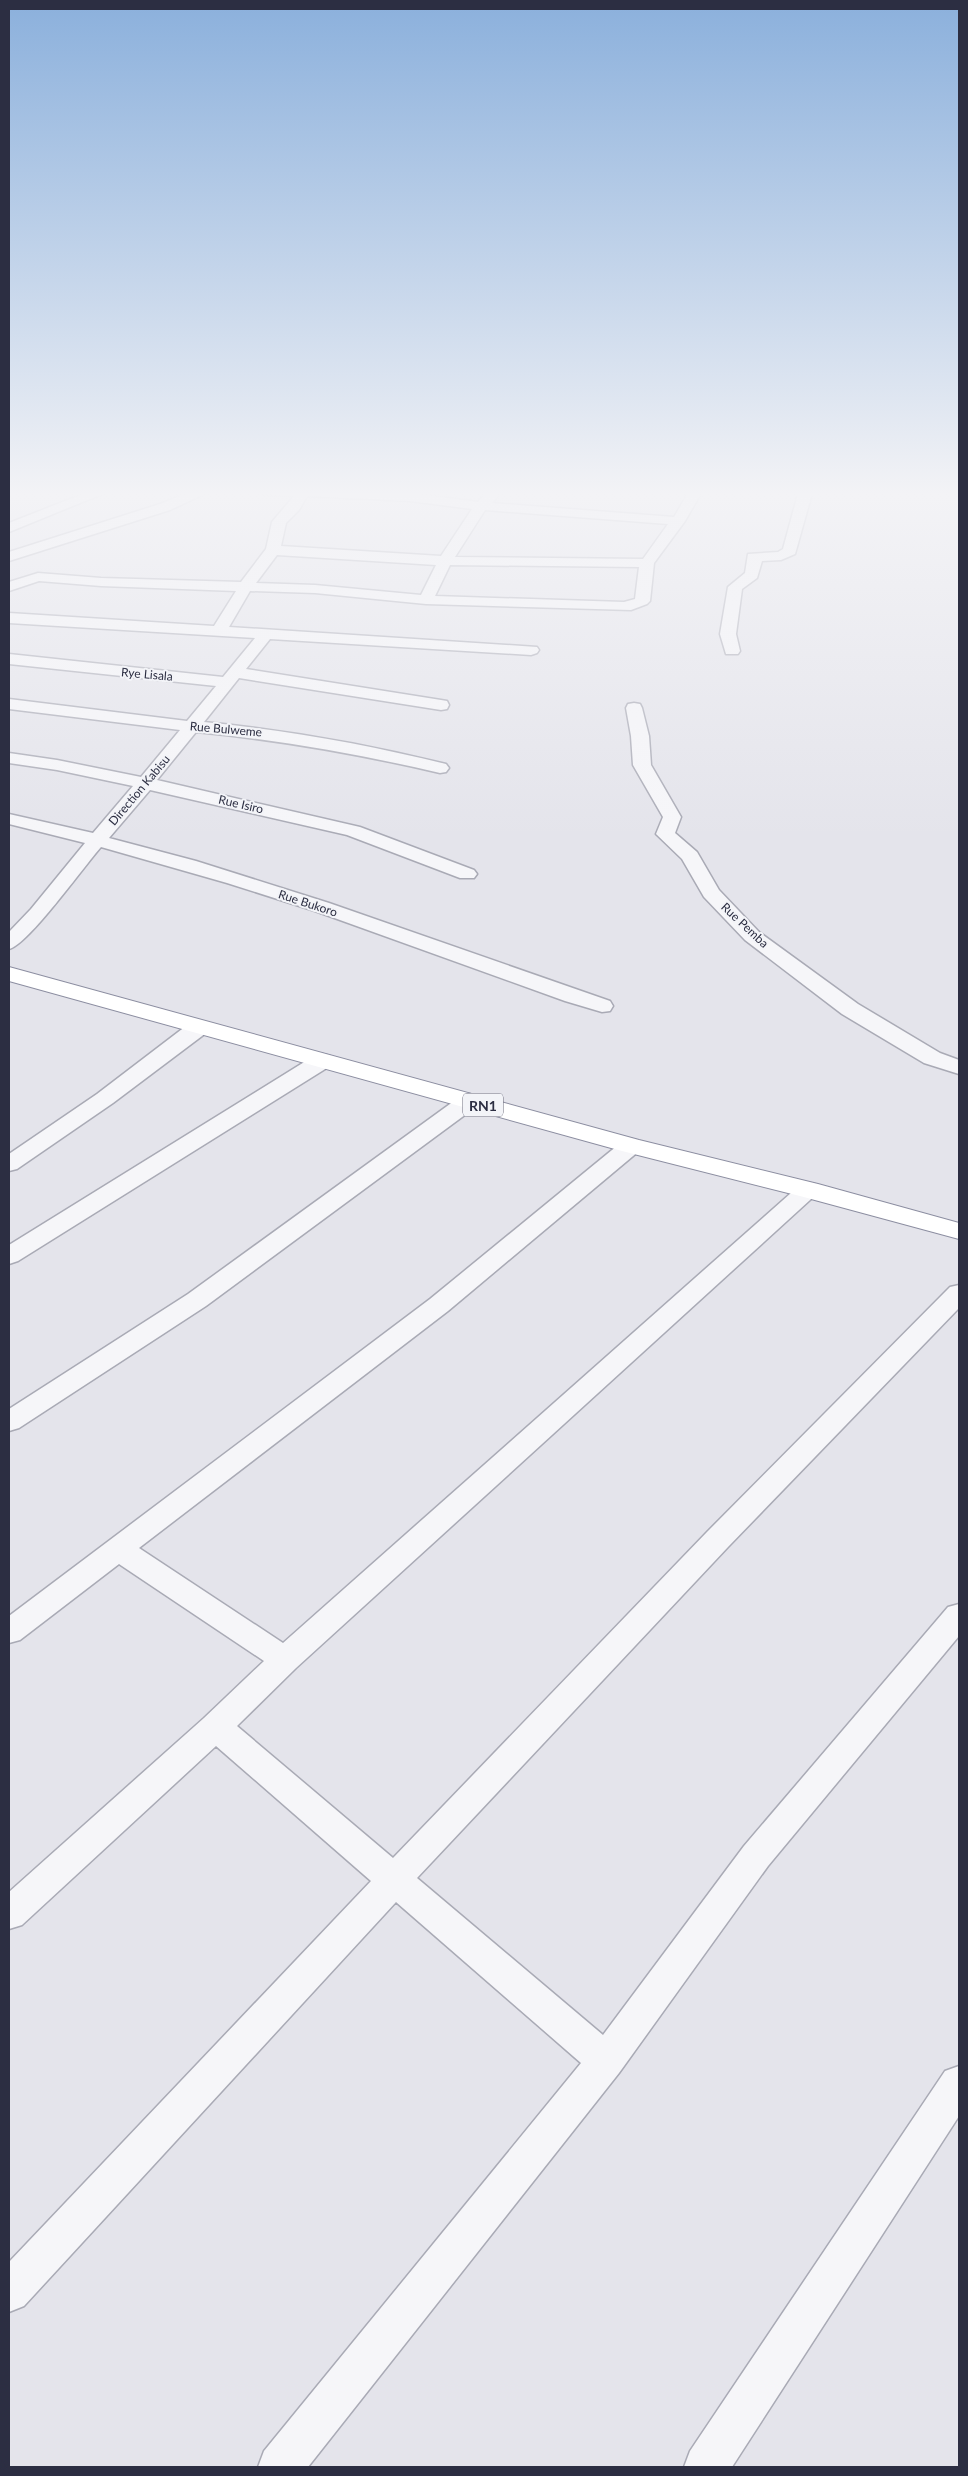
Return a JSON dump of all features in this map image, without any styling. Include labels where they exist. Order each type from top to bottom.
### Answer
[{"type":"highway","name":"RN1","points":[[9,974],[198,1028],[632,1146],[809,1190],[959,1231]]},
{"type":"street","points":[[218,632],[234,606]]},
{"type":"street","points":[[584,606],[633,606]]},
{"type":"street","points":[[732,606],[728,634],[732,651]]},
{"type":"street","points":[[9,618],[531,650]]},
{"type":"street","name":"Direction Kabisu","points":[[9,943],[38,913],[66,876],[145,784],[266,634]]},
{"type":"street","name":"Rye Lisala","points":[[9,660],[230,677],[441,705]]},
{"type":"street","name":"Rue Bulweme","points":[[9,704],[272,734],[365,750],[440,768]]},
{"type":"street","name":"Rue Pemba","points":[[634,708],[640,736],[642,765],[672,817],[665,834],[690,856],[711,893],[752,936],[850,1008],[932,1058],[959,1067]]},
{"type":"street","name":"Rue Isiro","points":[[9,758],[57,765],[201,794],[353,831],[467,874]]},
{"type":"street","name":"Rue Bukoro","points":[[9,819],[159,855],[348,916],[536,985],[602,1006]]},
{"type":"street","points":[[9,1164],[72,1122],[198,1028]]},
{"type":"street","points":[[9,1256],[322,1061]]},
{"type":"street","points":[[9,1422],[57,1389],[197,1300],[469,1101]]},
{"type":"street","points":[[9,1632],[438,1305],[632,1146]]},
{"type":"street","points":[[9,1914],[216,1728],[285,1660],[809,1190]]},
{"type":"street","points":[[9,2292],[394,1879],[819,1435],[959,1293]]},
{"type":"street","points":[[117,1548],[285,1660]]},
{"type":"street","points":[[280,2467],[606,2061],[756,1856],[959,1615]]},
{"type":"street","points":[[216,1728],[606,2061]]},
{"type":"street","points":[[706,2467],[959,2083]]}]
